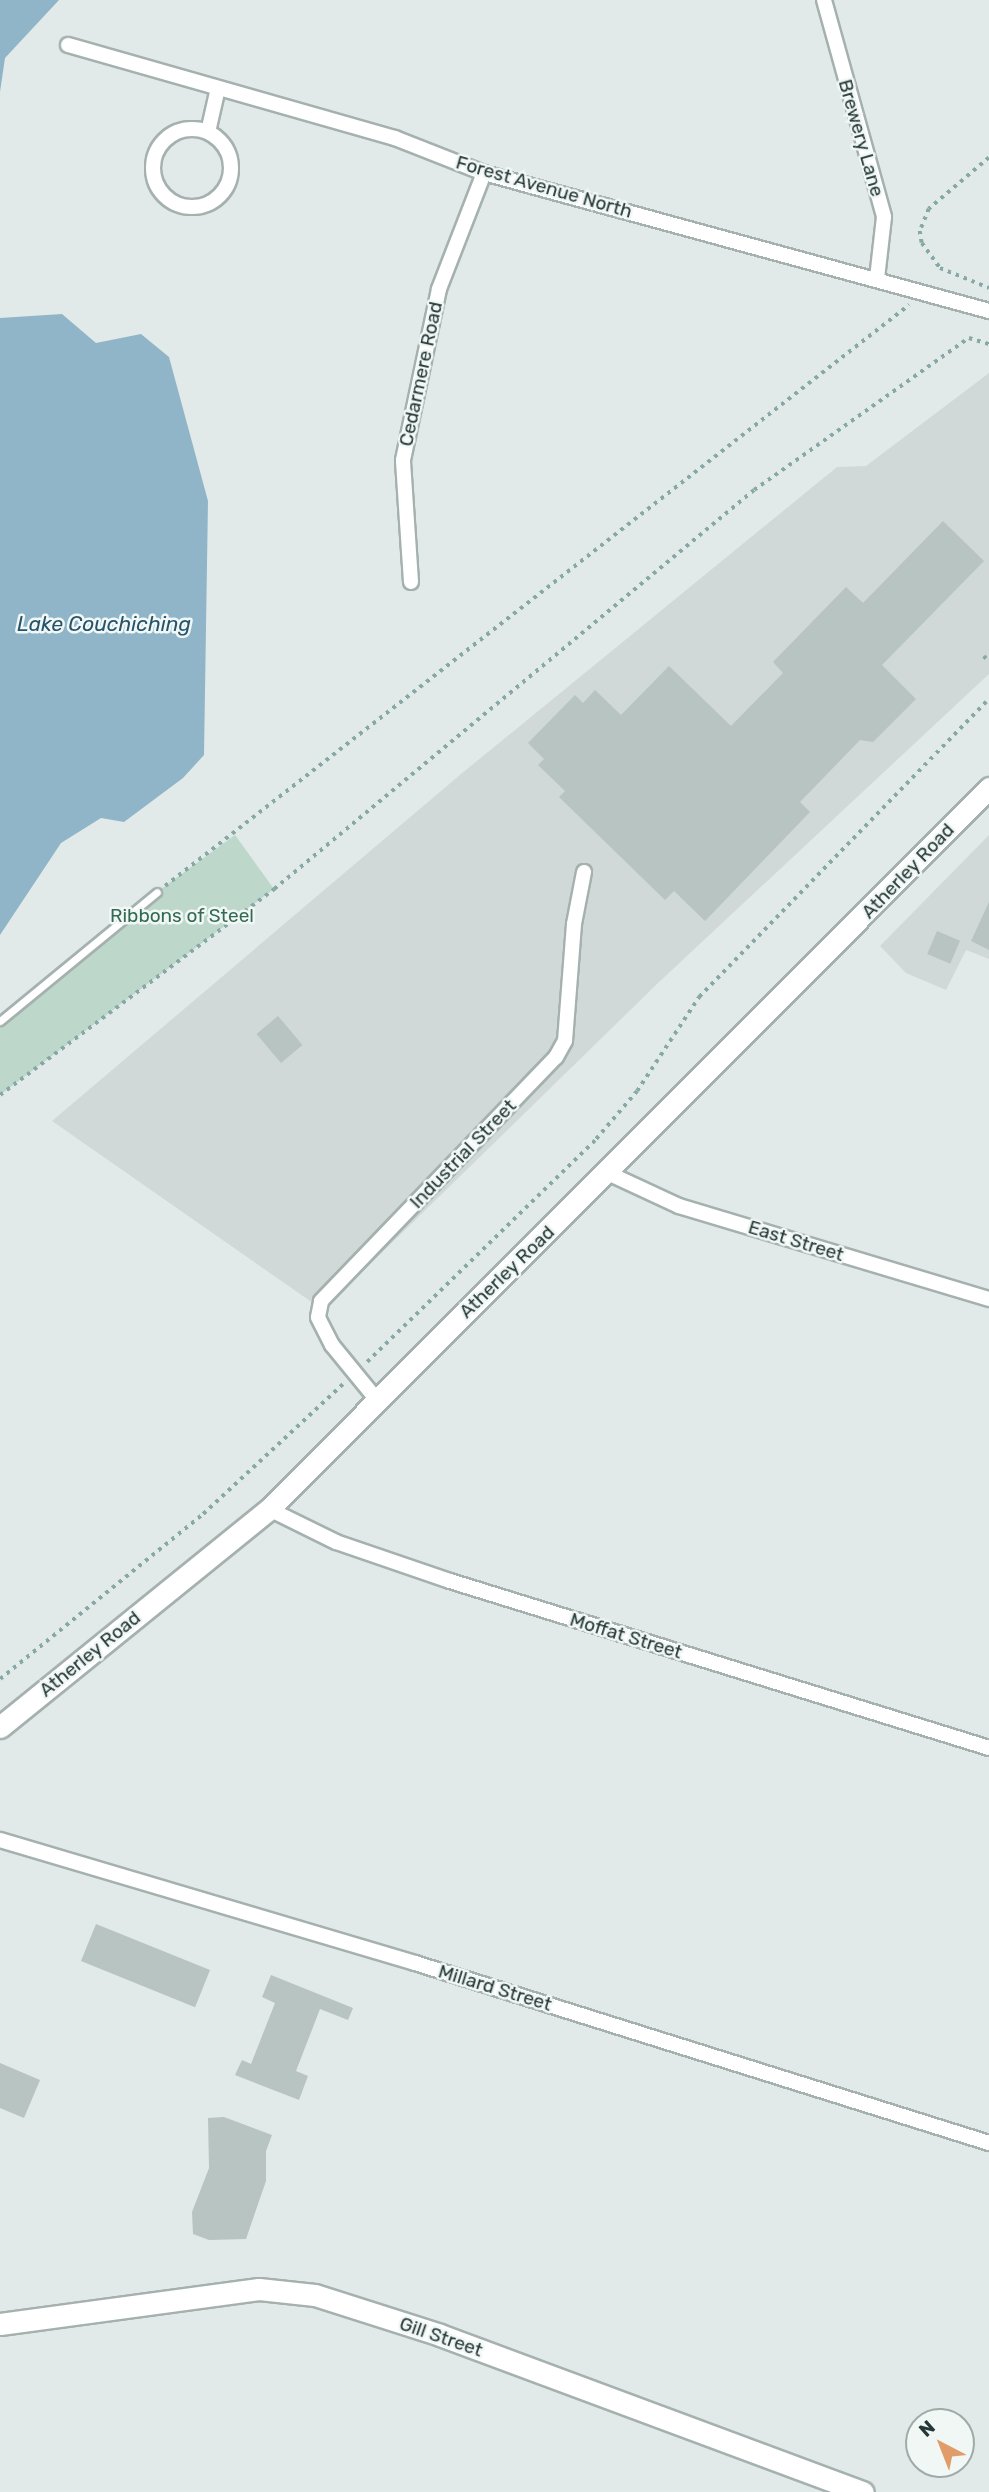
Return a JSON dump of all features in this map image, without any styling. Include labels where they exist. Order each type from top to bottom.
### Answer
[{"type":"main road","name":"Atherley Road","points":[[0,1727],[269,1509],[608,1173],[989,788]]},
{"type":"main road","name":"Gill Street","points":[[0,2324],[259,2289],[315,2295],[440,2335],[863,2492]]},
{"type":"street","name":"Brewery Lane","points":[[824,0],[884,217],[877,278]]},
{"type":"street","name":"Forest Avenue North","points":[[68,44],[395,138],[484,173],[877,278],[989,311]]},
{"type":"street","points":[[208,132],[218,88]]},
{"type":"street","points":[[183,129],[208,132],[227,149],[231,175],[218,198],[193,208],[180,206],[159,190],[152,166],[155,153],[161,142],[183,129]]},
{"type":"street","name":"Cedarmere Road","points":[[411,582],[402,460],[439,289],[484,173]]},
{"type":"street","name":"Industrial Street","points":[[377,1400],[321,1324],[321,1301],[556,1057],[565,1041],[574,924],[584,872]]},
{"type":"street","name":"East Street","points":[[608,1173],[679,1206],[988,1295]]},
{"type":"street","name":"Moffat Street","points":[[269,1509],[336,1542],[450,1581],[989,1748]]},
{"type":"street","name":"Millard Street","points":[[0,1840],[415,1963],[989,2143]]},
{"type":"lane","points":[[0,1021],[157,892]]},
{"type":"path","points":[[989,158],[929,208],[920,231],[922,243],[940,268],[989,288]]},
{"type":"path","points":[[157,892],[924,293]]},
{"type":"path","points":[[0,1095],[274,889],[754,490],[969,338],[989,344]]},
{"type":"path","points":[[984,656],[989,662]]},
{"type":"path","points":[[0,1679],[203,1514],[355,1373],[596,1139],[637,1091],[699,997],[989,699]]},
{"type":"shaded area","points":[[989,373],[989,674],[658,983],[323,1310],[52,1121],[461,774],[837,467],[866,466]]},
{"type":"shaded area","points":[[989,835],[989,959],[966,950],[946,990],[906,973],[880,946]]},
{"type":"green space","name":"Ribbons of Steel","points":[[235,835],[274,889],[0,1095],[0,1021],[157,892]]},
{"type":"water","points":[[0,0],[59,0],[5,58],[0,92]]},
{"type":"water","name":"Lake Couchiching","points":[[62,314],[96,343],[141,334],[169,357],[208,501],[204,755],[183,778],[124,822],[101,818],[61,843],[0,935],[0,318]]},
{"type":"building","points":[[943,521],[984,561],[882,665],[916,699],[873,742],[860,740],[800,802],[810,812],[705,921],[674,891],[665,900],[559,797],[565,791],[538,765],[544,759],[528,743],[575,695],[583,703],[595,690],[621,715],[669,666],[731,726],[783,673],[773,662],[846,587],[863,603]]},
{"type":"building","points":[[989,902],[989,950],[971,941]]},
{"type":"building","points":[[937,931],[960,941],[950,964],[927,954]]},
{"type":"building","points":[[278,1016],[302,1045],[281,1063],[257,1034]]},
{"type":"building","points":[[96,1924],[210,1970],[195,2007],[81,1961]]},
{"type":"building","points":[[271,1975],[353,2008],[348,2020],[320,2009],[296,2071],[308,2076],[299,2100],[235,2075],[242,2060],[251,2064],[275,2003],[262,1997]]},
{"type":"building","points":[[0,2063],[40,2080],[24,2118],[0,2108]]},
{"type":"building","points":[[224,2117],[272,2135],[266,2151],[266,2181],[246,2239],[209,2240],[193,2234],[192,2212],[209,2168],[208,2118]]}]
